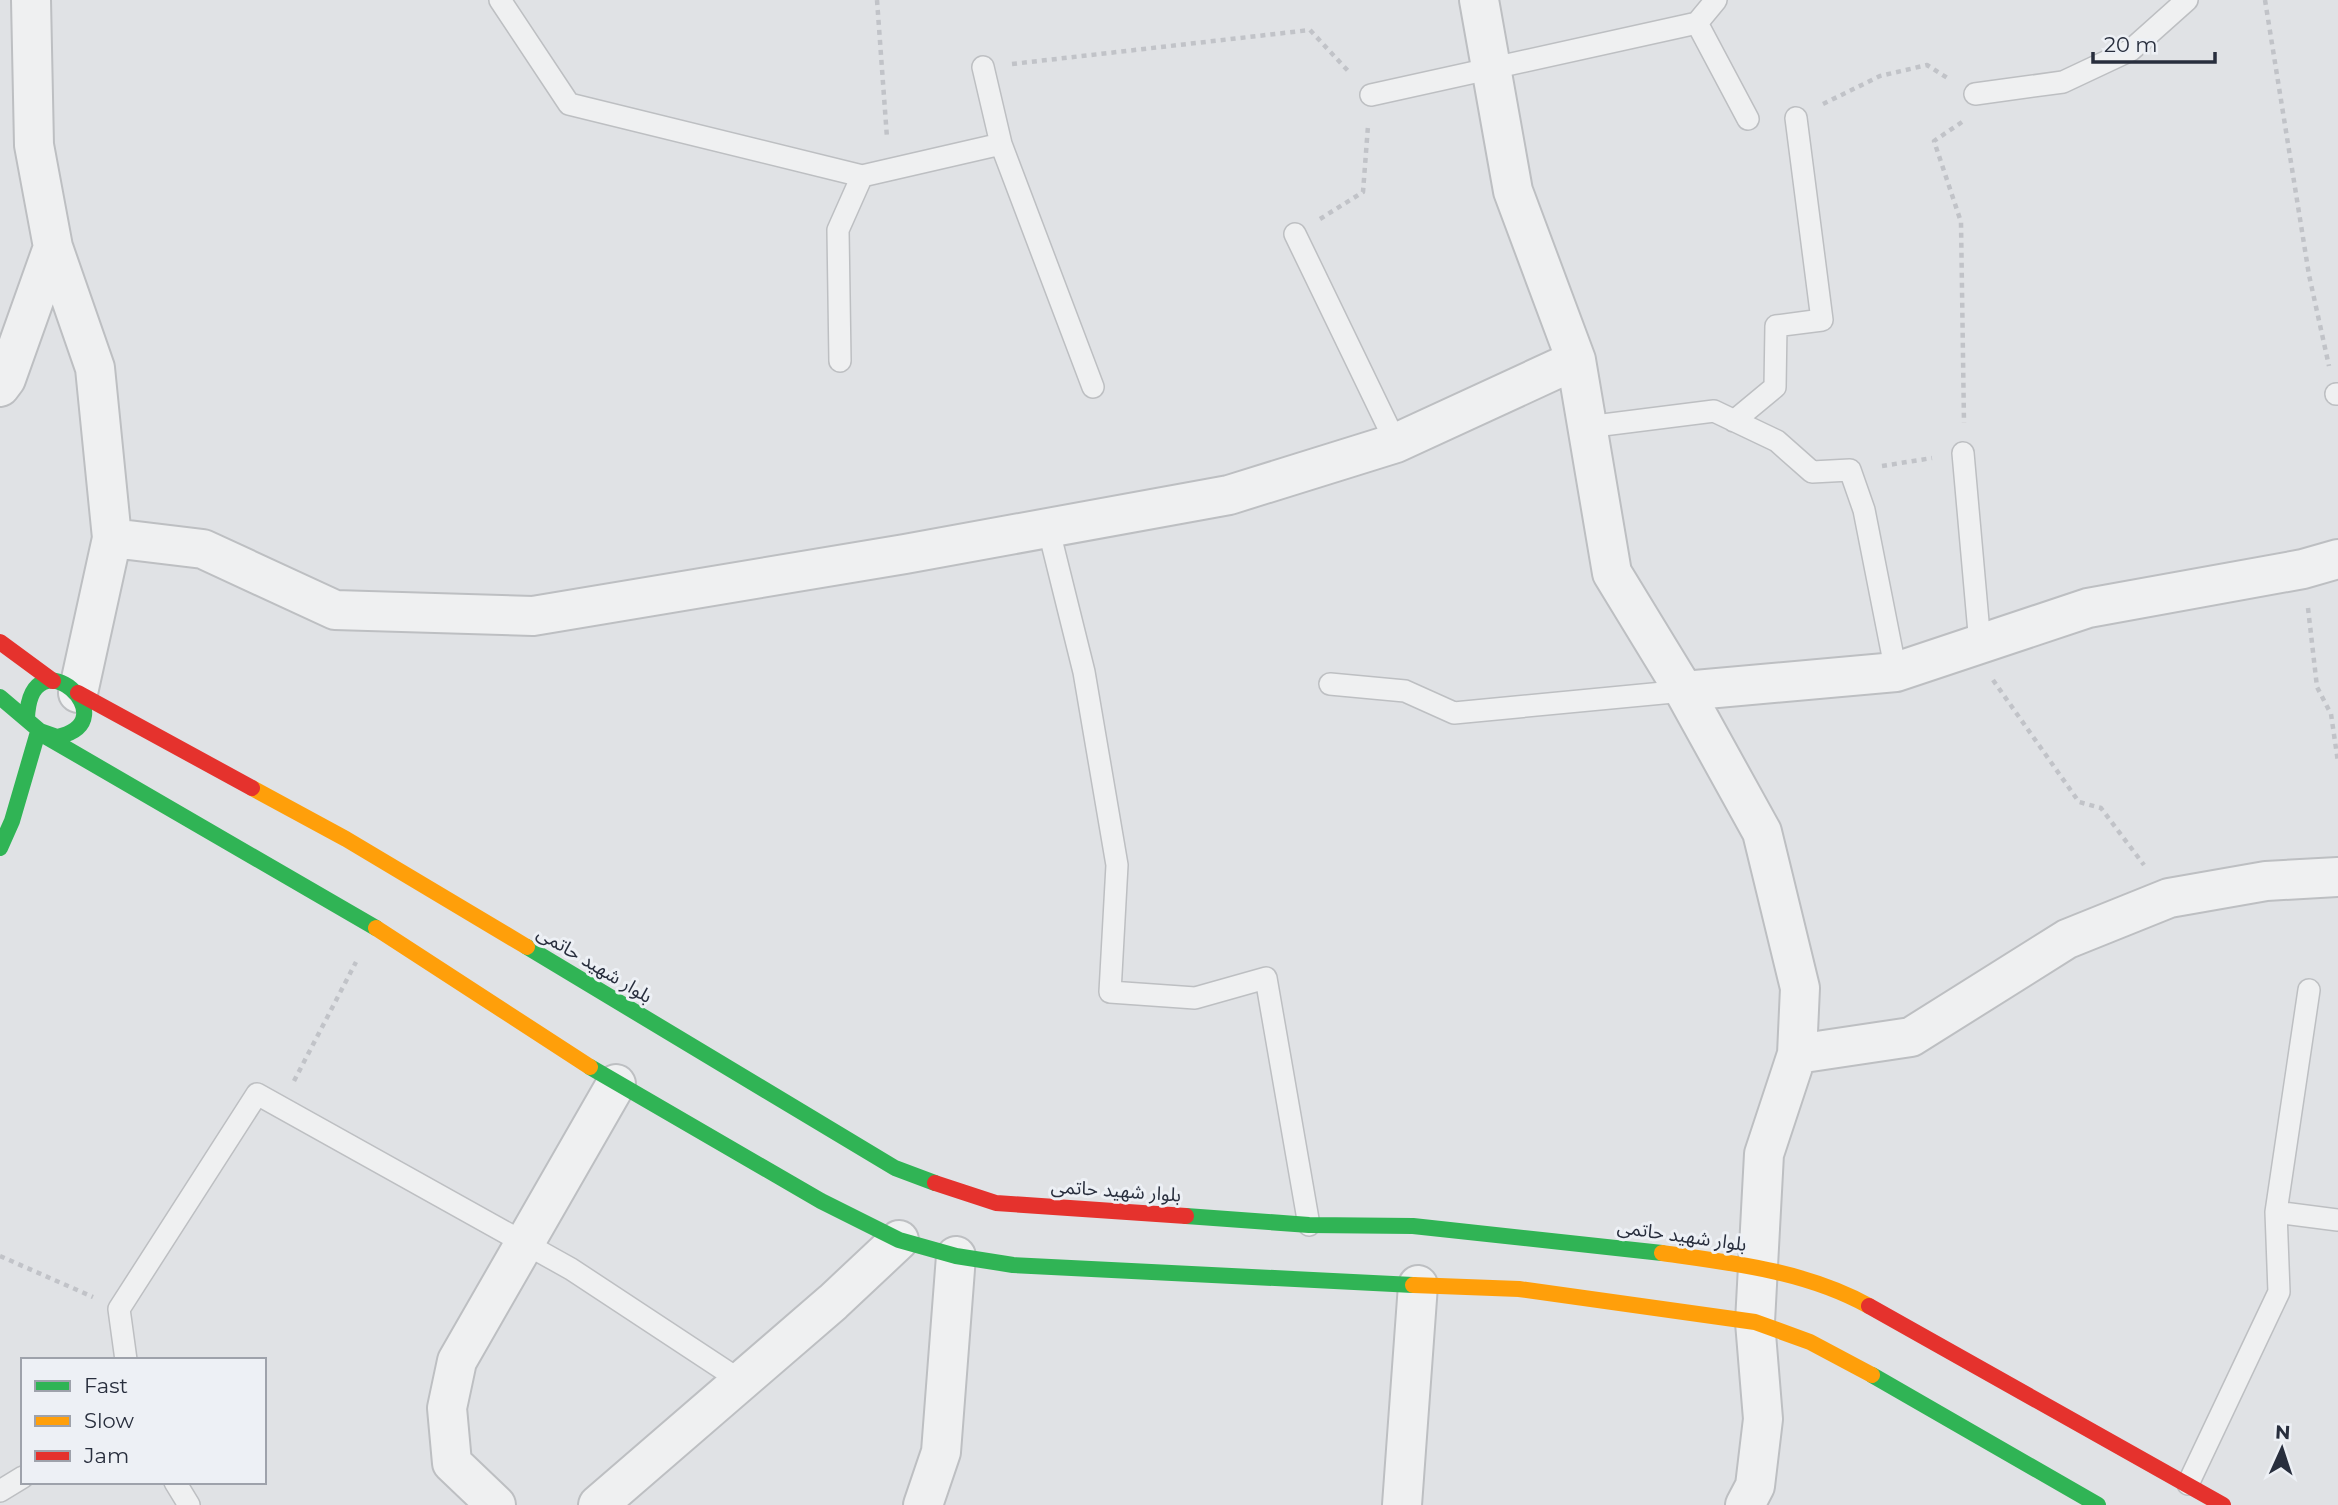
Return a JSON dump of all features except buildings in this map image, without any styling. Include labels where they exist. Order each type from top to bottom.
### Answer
[{"type":"main road","name":"بلوار شهید حاتمی","points":[[0,642],[66,687],[346,839],[895,1168],[962,1194],[996,1203],[1309,1225],[1413,1226],[1624,1247],[1756,1266],[1842,1291],[2223,1505]]},
{"type":"main road","points":[[27,718],[27,701],[31,693],[45,682],[66,687],[83,712],[75,729],[58,737],[38,732]]},
{"type":"main road","points":[[0,697],[27,718],[38,732],[374,927],[616,1084],[821,1200],[900,1240],[956,1256],[1013,1265],[1170,1275],[1520,1289],[1755,1322],[1810,1342],[1893,1386],[2098,1505]]},
{"type":"main road","points":[[0,848],[12,821],[38,732]]},
{"type":"street","points":[[1479,0],[1513,191],[1576,360],[1612,573],[1684,691],[1762,832],[1800,988],[1797,1054],[1764,1154],[1755,1322],[1763,1419],[1755,1486],[1745,1505]]},
{"type":"street","points":[[24,1],[34,145],[53,247],[95,368],[112,538],[66,687]]},
{"type":"street","points":[[0,387],[6,379],[53,247]]},
{"type":"street","points":[[112,538],[203,549],[335,610],[533,616],[1229,495],[1396,443],[1576,360]]},
{"type":"street","points":[[1684,691],[1896,672],[2088,608],[2320,564]]},
{"type":"street","points":[[1797,1054],[1911,1037],[2067,939],[2169,898],[2266,881],[2338,877]]},
{"type":"street","points":[[496,1505],[452,1463],[447,1408],[457,1361],[616,1084]]},
{"type":"street","points":[[597,1505],[900,1240]]},
{"type":"street","points":[[923,1505],[942,1452],[956,1256]]},
{"type":"street","points":[[1402,1505],[1418,1285]]},
{"type":"lane","points":[[499,0],[569,104],[862,176],[1001,145]]},
{"type":"lane","points":[[1371,95],[1491,71],[1697,23],[1716,0]]},
{"type":"lane","points":[[1975,94],[2063,82],[2131,50],[2187,0]]},
{"type":"lane","points":[[1697,23],[1748,119]]},
{"type":"lane","points":[[984,67],[1001,145],[1093,387]]},
{"type":"lane","points":[[1734,421],[1775,387],[1776,326],[1822,320],[1796,118]]},
{"type":"lane","points":[[840,361],[838,230],[862,176]]},
{"type":"lane","points":[[1296,234],[1396,443]]},
{"type":"lane","points":[[1587,427],[1714,411],[1777,442],[1812,472],[1850,470],[1864,510],[1896,672]]},
{"type":"lane","points":[[1963,453],[1980,644]]},
{"type":"lane","points":[[1048,527],[1084,672],[1117,865],[1110,992],[1195,998],[1266,978],[1309,1225]]},
{"type":"lane","points":[[1330,684],[1405,691],[1454,713],[1684,691]]},
{"type":"lane","points":[[2188,1484],[2279,1292],[2276,1212],[2309,990]]},
{"type":"lane","points":[[125,1358],[120,1309],[257,1094],[571,1269],[741,1381]]},
{"type":"lane","points":[[2276,1212],[2338,1220]]},
{"type":"lane","points":[[0,1491],[21,1478]]},
{"type":"lane","points":[[176,1484],[189,1505]]},
{"type":"path","points":[[877,0],[890,170]]},
{"type":"path","points":[[2265,0],[2309,275],[2337,394]]},
{"type":"path","points":[[984,67],[1310,30],[1371,95],[1363,192],[1296,234]]},
{"type":"path","points":[[1796,118],[1880,76],[1927,65],[1975,94],[1967,118],[1934,141],[1961,222],[1960,288],[1965,377],[1963,453],[1850,470]]},
{"type":"path","points":[[2320,564],[2317,687],[2330,714],[2338,762]]},
{"type":"path","points":[[1980,644],[1983,667],[2078,802],[2101,808],[2169,898]]},
{"type":"path","points":[[281,1107],[374,927]]},
{"type":"path","points":[[0,1256],[120,1309]]},
{"type":"traffic: fast","points":[[0,697],[40,731],[57,737],[77,728],[84,715],[81,701],[71,689],[58,682],[44,682],[32,693],[27,718]]},
{"type":"traffic: fast","points":[[0,848],[12,821],[38,732],[376,928]]},
{"type":"traffic: fast","points":[[527,947],[895,1168],[935,1183]]},
{"type":"traffic: fast","points":[[590,1067],[821,1201],[899,1240],[956,1256],[1013,1265],[1413,1285]]},
{"type":"traffic: fast","points":[[1186,1216],[1309,1225],[1413,1226],[1662,1253]]},
{"type":"traffic: fast","points":[[1872,1375],[2098,1505]]},
{"type":"traffic: slow","points":[[252,788],[346,839],[527,947]]},
{"type":"traffic: slow","points":[[376,928],[590,1067]]},
{"type":"traffic: slow","points":[[1662,1253],[1795,1276],[1845,1294],[1869,1306]]},
{"type":"traffic: slow","points":[[1413,1285],[1519,1289],[1755,1322],[1810,1342],[1872,1375]]},
{"type":"traffic: jam","points":[[0,642],[53,681]]},
{"type":"traffic: jam","points":[[78,693],[252,788]]},
{"type":"traffic: jam","points":[[935,1183],[996,1203],[1186,1216]]},
{"type":"traffic: jam","points":[[1869,1306],[2223,1505]]}]
